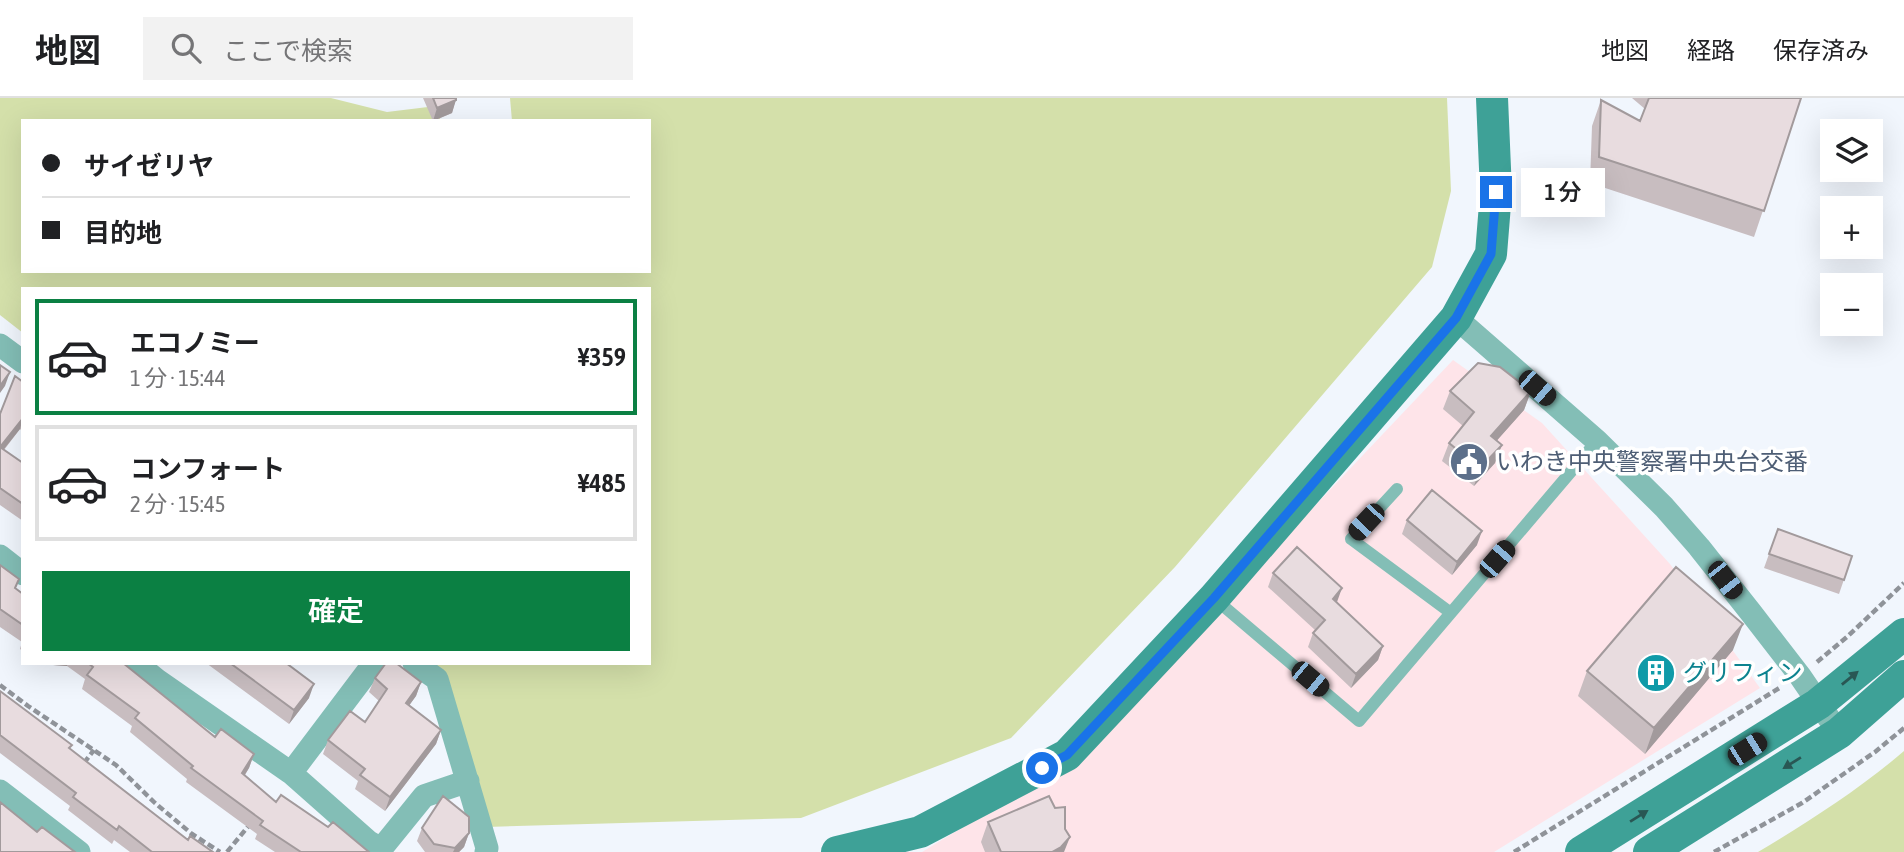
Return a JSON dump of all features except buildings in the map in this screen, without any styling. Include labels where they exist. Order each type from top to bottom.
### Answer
[{"type":"street","points":[[837,852],[921,837],[1067,755],[1214,598],[1456,318],[1491,254],[1496,192],[1492,98]]},
{"type":"street","points":[[1456,318],[1597,440],[1664,507],[1699,547],[1800,676],[1839,733]]},
{"type":"street","points":[[0,345],[21,361]]},
{"type":"street","points":[[0,556],[21,572]]},
{"type":"street","points":[[1581,852],[1818,704],[1904,634]]},
{"type":"street","points":[[138,665],[291,773],[369,842],[381,849],[424,796],[468,781]]},
{"type":"street","points":[[291,773],[372,665]]},
{"type":"street","points":[[417,665],[437,679],[486,852]]},
{"type":"street","points":[[1649,852],[1839,733],[1904,676]]},
{"type":"street","points":[[0,790],[79,852]]},
{"type":"lane","points":[[1214,598],[1359,720],[1597,440]]},
{"type":"lane","points":[[1397,489],[1351,539],[1451,613]]},
{"type":"path","points":[[1514,852],[1800,676],[1847,637],[1904,583]]},
{"type":"path","points":[[0,685],[116,765],[183,827],[220,852]]},
{"type":"path","points":[[1714,852],[1802,803],[1904,728]]},
{"type":"path","points":[[227,852],[257,816]]},
{"type":"shaded area","points":[[1453,360],[1542,423],[1670,564],[1760,688],[1494,852],[922,852],[1075,759]]},
{"type":"green space","points":[[0,98],[331,98],[387,112],[436,106],[440,119],[21,119],[21,273],[651,273],[651,119],[512,119],[510,98],[1447,98],[1451,191],[1432,267],[1175,567],[1011,738],[801,818],[486,827],[434,665],[651,665],[651,287],[21,287],[21,331],[0,315]]},
{"type":"green space","points":[[1904,751],[1904,852],[1758,852],[1870,779]]},
{"type":"place","name":"いわき中央警察署中央台交番","points":[[1469,462]]},
{"type":"place","name":"グリフィン","points":[[1656,673]]},
{"type":"route","points":[[1042,768],[1067,755],[1214,598],[1456,318],[1491,254],[1496,192]]}]
